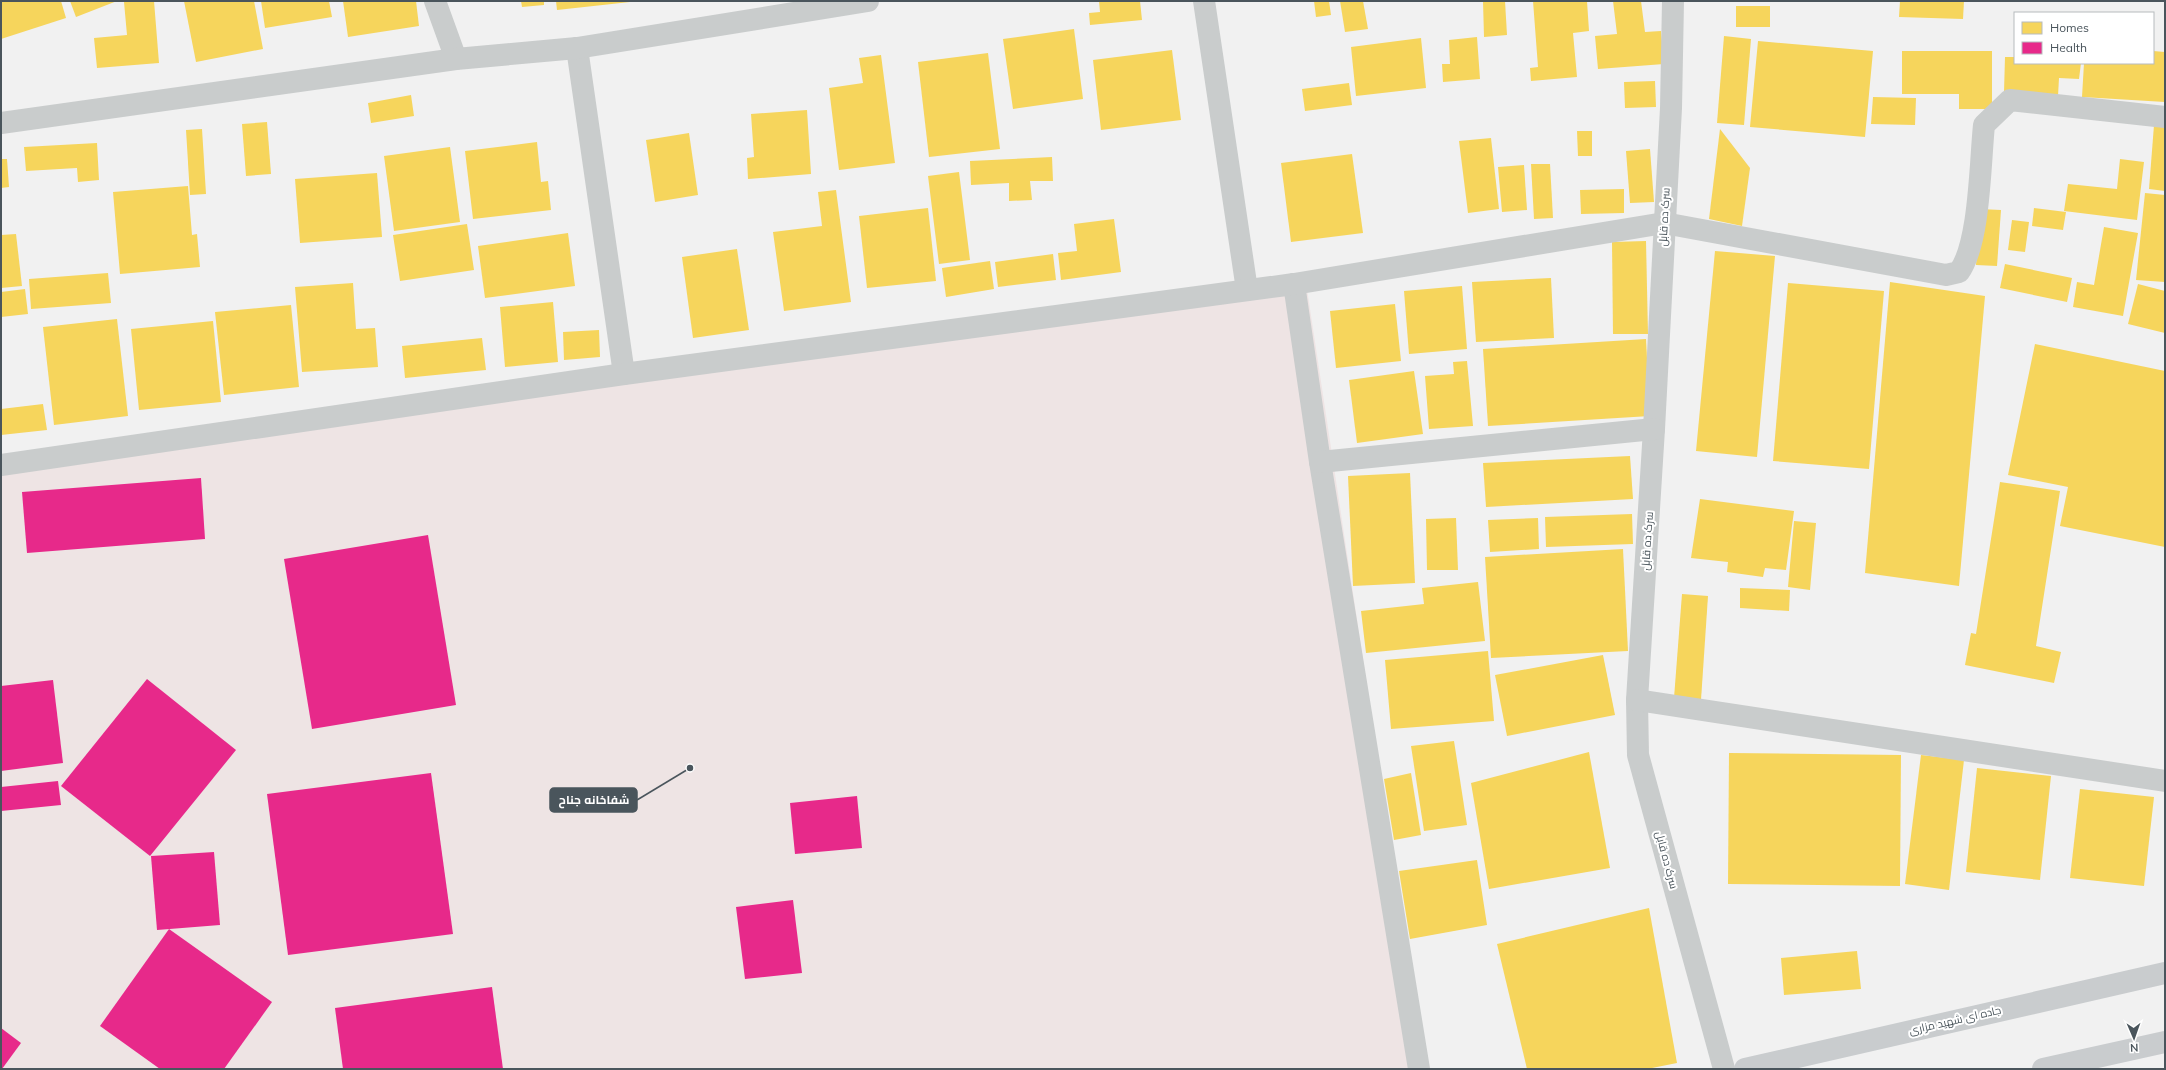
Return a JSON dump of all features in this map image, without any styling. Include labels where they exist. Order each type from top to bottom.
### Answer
[{"type":"main road","name":"جاده ای شهید مزاری","points":[[1745,1069],[2165,973]]},
{"type":"main road","points":[[2043,1069],[2165,1042]]},
{"type":"street","points":[[435,1],[456,59]]},
{"type":"street","points":[[1,123],[456,59],[577,48],[868,1]]},
{"type":"street","points":[[1204,1],[1247,290]]},
{"type":"street","name":"سرک ده قابل","points":[[1673,1],[1671,108],[1654,429],[1636,700],[1638,755],[1724,1069]]},
{"type":"street","points":[[577,48],[624,374]]},
{"type":"street","points":[[1,465],[624,374],[1294,284],[1664,223],[1946,275],[1959,272],[1965,263],[1974,232],[1984,125],[2010,100],[2165,117]]},
{"type":"street","points":[[1294,284],[1320,462],[1419,1069]]},
{"type":"street","points":[[1320,462],[1654,429]]},
{"type":"street","points":[[1636,700],[2165,781]]},
{"type":"shaded area","points":[[1307,289],[1425,1069],[1,1069],[1,467]]},
{"type":"building: Homes","points":[[1,1],[61,1],[66,18],[1,39]]},
{"type":"building: Homes","points":[[70,1],[117,1],[76,17]]},
{"type":"building: Homes","points":[[154,1],[159,63],[97,68],[94,38],[127,35],[124,2]]},
{"type":"building: Homes","points":[[184,1],[254,1],[263,49],[196,62]]},
{"type":"building: Homes","points":[[261,1],[329,1],[332,17],[265,28]]},
{"type":"building: Homes","points":[[343,1],[416,1],[419,26],[348,37]]},
{"type":"building: Homes","points":[[521,1],[544,1],[544,5],[522,7]]},
{"type":"building: Homes","points":[[556,1],[630,1],[630,2],[557,10]]},
{"type":"building: Homes","points":[[1099,1],[1140,1],[1142,20],[1090,25],[1089,13],[1100,12]]},
{"type":"building: Homes","points":[[1314,1],[1329,1],[1331,15],[1316,17]]},
{"type":"building: Homes","points":[[1340,1],[1363,1],[1368,29],[1345,32]]},
{"type":"building: Homes","points":[[1483,1],[1505,1],[1507,35],[1484,37]]},
{"type":"building: Homes","points":[[1533,1],[1587,1],[1589,31],[1573,33],[1577,77],[1531,81],[1530,68],[1538,67]]},
{"type":"building: Homes","points":[[1613,1],[1641,1],[1645,32],[1661,31],[1664,64],[1598,69],[1595,36],[1617,34]]},
{"type":"building: Homes","points":[[1900,1],[1964,1],[1963,19],[1899,17]]},
{"type":"building: Homes","points":[[1736,6],[1770,6],[1770,27],[1736,27]]},
{"type":"building: Homes","points":[[1074,29],[1083,99],[1013,109],[1003,39]]},
{"type":"building: Homes","points":[[1724,36],[1751,39],[1744,125],[1717,123]]},
{"type":"building: Homes","points":[[1477,37],[1480,79],[1443,82],[1442,64],[1450,64],[1449,40]]},
{"type":"building: Homes","points":[[1421,38],[1426,88],[1356,96],[1351,47]]},
{"type":"building: Homes","points":[[1758,41],[1873,51],[1865,137],[1750,127]]},
{"type":"building: Homes","points":[[1172,50],[1181,120],[1101,130],[1093,60]]},
{"type":"building: Homes","points":[[1902,51],[1992,51],[1992,109],[1959,109],[1959,94],[1902,94]]},
{"type":"building: Homes","points":[[2154,51],[2165,52],[2165,102],[2082,97],[2084,64],[2154,64]]},
{"type":"building: Homes","points":[[988,53],[1000,149],[929,157],[918,62]]},
{"type":"building: Homes","points":[[881,55],[895,163],[839,170],[829,88],[863,83],[859,58]]},
{"type":"building: Homes","points":[[2005,57],[2014,57],[2014,64],[2081,64],[2079,79],[2059,78],[2058,96],[2004,92]]},
{"type":"building: Homes","points":[[1655,81],[1656,107],[1625,108],[1624,82]]},
{"type":"building: Homes","points":[[1349,83],[1352,105],[1305,111],[1302,89]]},
{"type":"building: Homes","points":[[411,95],[414,116],[371,123],[368,103]]},
{"type":"building: Homes","points":[[1873,97],[1916,98],[1915,125],[1871,124]]},
{"type":"building: Homes","points":[[807,110],[811,174],[748,179],[747,158],[754,157],[751,114]]},
{"type":"building: Homes","points":[[267,122],[271,174],[246,176],[242,124]]},
{"type":"building: Homes","points":[[2154,125],[2165,126],[2165,191],[2149,189]]},
{"type":"building: Homes","points":[[202,129],[206,194],[190,195],[186,130]]},
{"type":"building: Homes","points":[[1720,129],[1750,168],[1742,226],[1709,219]]},
{"type":"building: Homes","points":[[1577,131],[1592,131],[1592,156],[1578,156]]},
{"type":"building: Homes","points":[[689,133],[698,195],[655,202],[646,140]]},
{"type":"building: Homes","points":[[1491,138],[1499,209],[1468,213],[1459,141]]},
{"type":"building: Homes","points":[[537,142],[541,182],[548,181],[551,210],[473,219],[465,151]]},
{"type":"building: Homes","points":[[97,143],[99,180],[78,182],[77,168],[26,171],[24,147]]},
{"type":"building: Homes","points":[[450,147],[460,222],[394,231],[384,156]]},
{"type":"building: Homes","points":[[1650,149],[1654,202],[1630,203],[1626,151]]},
{"type":"building: Homes","points":[[1352,154],[1363,233],[1291,242],[1281,163]]},
{"type":"building: Homes","points":[[1052,157],[1053,181],[1030,181],[1032,200],[1009,201],[1009,183],[971,185],[970,161]]},
{"type":"building: Homes","points":[[1,159],[7,159],[9,187],[1,188]]},
{"type":"building: Homes","points":[[2120,159],[2144,162],[2137,220],[2064,211],[2068,184],[2117,189]]},
{"type":"building: Homes","points":[[1531,164],[1550,164],[1553,218],[1534,219]]},
{"type":"building: Homes","points":[[1524,165],[1527,210],[1502,212],[1498,167]]},
{"type":"building: Homes","points":[[959,172],[970,260],[939,264],[928,176]]},
{"type":"building: Homes","points":[[377,173],[382,237],[300,243],[295,179]]},
{"type":"building: Homes","points":[[188,186],[192,235],[197,234],[200,267],[120,274],[113,192]]},
{"type":"building: Homes","points":[[1624,189],[1624,213],[1581,214],[1580,190]]},
{"type":"building: Homes","points":[[836,190],[851,302],[784,311],[773,232],[822,226],[818,192]]},
{"type":"building: Homes","points":[[2145,193],[2165,195],[2165,282],[2136,280]]},
{"type":"building: Homes","points":[[928,208],[936,281],[867,288],[859,216]]},
{"type":"building: Homes","points":[[2034,208],[2066,212],[2063,230],[2032,226]]},
{"type":"building: Homes","points":[[1980,209],[2001,210],[1997,266],[1976,265]]},
{"type":"building: Homes","points":[[1114,219],[1121,272],[1061,280],[1058,253],[1077,251],[1074,224]]},
{"type":"building: Homes","points":[[2012,220],[2029,222],[2025,252],[2008,250]]},
{"type":"building: Homes","points":[[467,224],[474,270],[400,281],[393,235]]},
{"type":"building: Homes","points":[[2104,227],[2138,233],[2123,316],[2073,307],[2077,282],[2094,285]]},
{"type":"building: Homes","points":[[568,233],[575,286],[485,298],[478,246]]},
{"type":"building: Homes","points":[[16,234],[22,286],[1,288],[1,235]]},
{"type":"building: Homes","points":[[1646,241],[1648,334],[1613,334],[1612,242]]},
{"type":"building: Homes","points":[[737,249],[749,330],[693,338],[682,257]]},
{"type":"building: Homes","points":[[1715,251],[1775,256],[1757,457],[1696,451]]},
{"type":"building: Homes","points":[[1053,254],[1056,280],[998,287],[995,262]]},
{"type":"building: Homes","points":[[990,261],[994,289],[946,297],[942,268]]},
{"type":"building: Homes","points":[[2005,264],[2072,278],[2067,302],[2000,288]]},
{"type":"building: Homes","points":[[108,273],[111,303],[31,309],[29,279]]},
{"type":"building: Homes","points":[[1551,278],[1554,338],[1476,342],[1472,282]]},
{"type":"building: Homes","points":[[1890,282],[1985,296],[1959,586],[1865,573]]},
{"type":"building: Homes","points":[[353,283],[356,329],[375,328],[378,367],[302,372],[295,287]]},
{"type":"building: Homes","points":[[1788,283],[1884,291],[1869,469],[1773,461]]},
{"type":"building: Homes","points":[[2138,284],[2165,291],[2165,333],[2128,324]]},
{"type":"building: Homes","points":[[1462,286],[1467,349],[1409,354],[1404,291]]},
{"type":"building: Homes","points":[[25,289],[28,314],[1,317],[1,292]]},
{"type":"building: Homes","points":[[553,302],[558,362],[505,367],[500,307]]},
{"type":"building: Homes","points":[[1395,304],[1401,361],[1336,368],[1330,311]]},
{"type":"building: Homes","points":[[291,305],[299,387],[224,395],[215,312]]},
{"type":"building: Homes","points":[[117,319],[128,416],[54,425],[43,327]]},
{"type":"building: Homes","points":[[213,321],[221,402],[139,410],[131,329]]},
{"type":"building: Homes","points":[[599,330],[600,357],[564,360],[563,332]]},
{"type":"building: Homes","points":[[482,338],[486,370],[405,378],[402,346]]},
{"type":"building: Homes","points":[[1646,339],[1650,416],[1488,426],[1483,349]]},
{"type":"building: Homes","points":[[2035,344],[2165,371],[2165,547],[2060,526],[2068,487],[2008,475]]},
{"type":"building: Homes","points":[[1467,361],[1473,426],[1429,429],[1425,376],[1454,374],[1453,362]]},
{"type":"building: Homes","points":[[1414,371],[1423,434],[1357,443],[1349,380]]},
{"type":"building: Homes","points":[[43,404],[47,430],[1,435],[1,409]]},
{"type":"building: Homes","points":[[1630,456],[1633,499],[1486,507],[1483,463]]},
{"type":"building: Homes","points":[[1410,473],[1415,583],[1353,586],[1348,476]]},
{"type":"building: Homes","points":[[2000,482],[2060,491],[2036,646],[2061,652],[2054,683],[1965,665],[1971,633],[1976,634]]},
{"type":"building: Homes","points":[[1700,499],[1794,511],[1786,570],[1765,568],[1763,577],[1727,572],[1728,562],[1691,558]]},
{"type":"building: Homes","points":[[1632,514],[1633,544],[1546,547],[1545,517]]},
{"type":"building: Homes","points":[[1456,518],[1458,570],[1427,570],[1426,519]]},
{"type":"building: Homes","points":[[1538,518],[1539,549],[1490,552],[1488,520]]},
{"type":"building: Homes","points":[[1794,521],[1816,523],[1810,590],[1788,587]]},
{"type":"building: Homes","points":[[1623,549],[1628,651],[1491,658],[1485,557]]},
{"type":"building: Homes","points":[[1478,582],[1485,641],[1366,653],[1361,611],[1424,604],[1422,588]]},
{"type":"building: Homes","points":[[1740,588],[1790,590],[1789,611],[1740,608]]},
{"type":"building: Homes","points":[[1682,594],[1708,596],[1701,700],[1674,698]]},
{"type":"building: Homes","points":[[1488,651],[1494,721],[1391,729],[1385,660]]},
{"type":"building: Homes","points":[[1603,655],[1615,715],[1507,736],[1495,675]]},
{"type":"building: Homes","points":[[1454,741],[1467,825],[1424,831],[1411,746]]},
{"type":"building: Homes","points":[[1589,752],[1610,868],[1489,889],[1471,783]]},
{"type":"building: Homes","points":[[1729,753],[1901,755],[1900,886],[1728,884]]},
{"type":"building: Homes","points":[[1921,755],[1964,760],[1949,890],[1905,884]]},
{"type":"building: Homes","points":[[1977,768],[2051,776],[2040,880],[1966,872]]},
{"type":"building: Homes","points":[[1411,773],[1421,835],[1394,840],[1384,779]]},
{"type":"building: Homes","points":[[2080,789],[2154,797],[2144,886],[2070,878]]},
{"type":"building: Homes","points":[[1477,860],[1487,925],[1410,939],[1399,871]]},
{"type":"building: Homes","points":[[1649,908],[1677,1063],[1647,1069],[1527,1069],[1497,944]]},
{"type":"building: Homes","points":[[1857,951],[1861,989],[1784,995],[1781,958]]},
{"type":"building: Health","points":[[201,478],[205,539],[27,553],[22,492]]},
{"type":"building: Health","points":[[428,535],[456,705],[312,729],[284,559]]},
{"type":"building: Health","points":[[147,679],[236,750],[150,856],[61,786]]},
{"type":"building: Health","points":[[53,680],[63,763],[1,771],[1,686]]},
{"type":"building: Health","points":[[431,773],[453,934],[288,955],[267,794]]},
{"type":"building: Health","points":[[58,781],[61,805],[1,811],[1,787]]},
{"type":"building: Health","points":[[857,796],[862,848],[795,854],[790,803]]},
{"type":"building: Health","points":[[214,852],[220,925],[157,930],[151,856]]},
{"type":"building: Health","points":[[793,900],[802,973],[745,979],[736,907]]},
{"type":"building: Health","points":[[169,929],[272,1002],[224,1069],[160,1069],[100,1026]]},
{"type":"building: Health","points":[[492,987],[503,1069],[343,1069],[335,1008]]},
{"type":"building: Health","points":[[1,1028],[21,1043],[2,1069],[1,1069]]},
{"type":"place","name":"شفاخانه جناح","points":[[690,768]]}]
